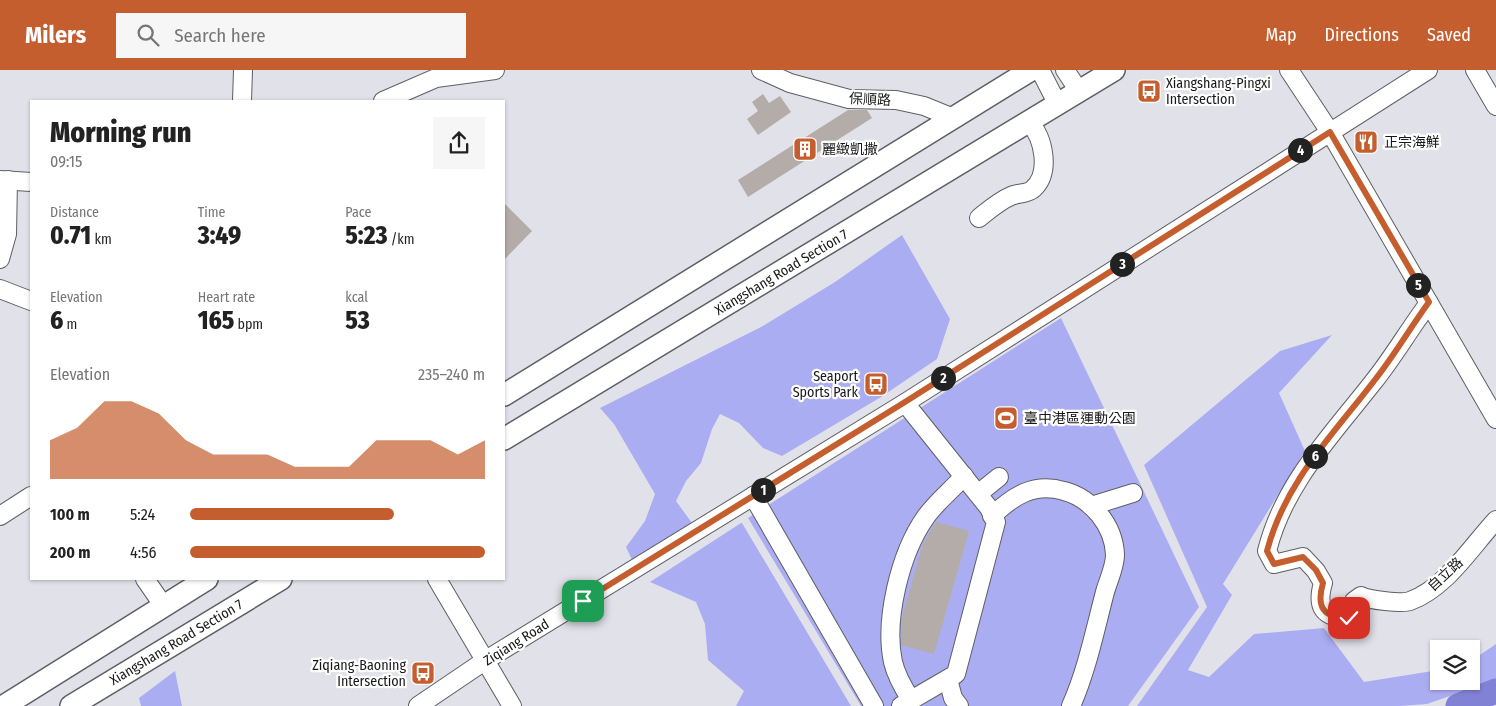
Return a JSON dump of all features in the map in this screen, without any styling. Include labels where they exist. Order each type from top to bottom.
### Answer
[{"type":"main road","points":[[505,394],[1031,70]]},
{"type":"main road","name":"Xiangshang Road Section 7","points":[[505,438],[1114,70]]},
{"type":"main road","points":[[4,706],[205,580]]},
{"type":"main road","name":"Xiangshang Road Section 7","points":[[71,706],[279,580]]},
{"type":"street","points":[[242,70],[242,100]]},
{"type":"street","points":[[385,100],[436,78],[495,70]]},
{"type":"street","name":"保順路","points":[[761,70],[790,83],[849,99],[896,100],[924,106],[952,117]]},
{"type":"street","points":[[1040,70],[1058,105]]},
{"type":"street","points":[[1065,70],[1079,91]]},
{"type":"street","points":[[1289,70],[1330,132],[1496,419]]},
{"type":"street","name":"Ziqiang Road","points":[[418,706],[486,660],[905,402],[1428,70]]},
{"type":"street","points":[[1475,70],[1496,106]]},
{"type":"street","points":[[979,218],[1012,196],[1032,190],[1042,176],[1043,155],[1040,140],[1037,131],[1029,122]]},
{"type":"street","points":[[0,259],[7,234],[4,180],[30,182]]},
{"type":"street","points":[[0,289],[30,301]]},
{"type":"street","name":"自立路","points":[[1429,302],[1376,379],[1297,481],[1280,509],[1267,551],[1274,564],[1303,557],[1316,570],[1323,583],[1319,597],[1323,610],[1336,618],[1349,618],[1354,601],[1361,596],[1409,602],[1432,588],[1454,568],[1496,520]]},
{"type":"street","points":[[905,402],[964,476],[978,494],[996,522],[956,674],[906,703],[894,664],[890,643],[897,589],[912,542],[924,520],[937,502],[964,476]]},
{"type":"street","points":[[978,494],[999,477]]},
{"type":"street","points":[[992,516],[1021,492],[1045,488],[1058,489],[1082,497],[1101,516],[1108,528],[1115,556],[1086,667],[1071,706]]},
{"type":"street","points":[[1091,506],[1133,493]]},
{"type":"street","points":[[753,496],[874,706]]},
{"type":"street","points":[[0,516],[30,497]]},
{"type":"street","points":[[146,580],[163,605]]},
{"type":"street","points":[[438,580],[512,706]]},
{"type":"street","points":[[948,679],[953,698],[959,706]]},
{"type":"shaded area","points":[[902,235],[950,319],[937,359],[881,397],[782,456],[763,448],[739,423],[720,414],[712,429],[701,463],[686,481],[676,501],[692,523],[632,560],[626,547],[645,521],[655,494],[614,424],[600,408],[761,327],[835,282]]},
{"type":"shaded area","name":"臺中港區運動公園","points":[[1061,318],[1199,607],[1128,706],[861,706],[748,518]]},
{"type":"shaded area","points":[[1332,335],[1279,393],[1305,451],[1223,584],[1232,595],[1188,670],[1209,677],[1254,634],[1324,628],[1364,682],[1430,671],[1430,690],[1467,690],[1427,704],[1399,706],[1137,706],[1207,607],[1144,465],[1280,351]]},
{"type":"shaded area","points":[[741,523],[851,706],[736,706],[744,691],[708,660],[705,624],[696,602],[650,582]]},
{"type":"shaded area","points":[[1496,644],[1496,680],[1480,686],[1480,655]]},
{"type":"shaded area","points":[[175,671],[182,706],[141,706],[139,698]]},
{"type":"building","points":[[763,94],[769,103],[780,96],[791,112],[758,135],[747,119],[758,111],[752,102]]},
{"type":"building","name":"麗緻凱撒","points":[[848,110],[867,110],[872,118],[748,197],[738,180]]},
{"type":"building","points":[[505,204],[532,231],[505,259]]},
{"type":"building","points":[[936,522],[969,531],[934,654],[901,645],[901,627],[923,543]]},
{"type":"waterway","points":[[1458,706],[1496,691]]},
{"type":"place","name":"Xiangshang-Pingxi Intersection","points":[[1149,91]]},
{"type":"place","name":"正宗海鮮","points":[[1366,142]]},
{"type":"place","name":"麗緻凱撒","points":[[805,149]]},
{"type":"place","name":"Seaport Sports Park","points":[[876,384]]},
{"type":"place","name":"臺中港區運動公園","points":[[1006,418]]},
{"type":"place","name":"Ziqiang-Baoning Intersection","points":[[423,673]]},
{"type":"route","points":[[583,601],[905,402],[1330,132],[1429,302],[1376,379],[1333,431],[1297,481],[1280,509],[1271,534],[1267,551],[1274,564],[1291,558],[1303,557],[1316,570],[1323,583],[1319,597],[1323,610],[1336,618],[1349,618]]}]
